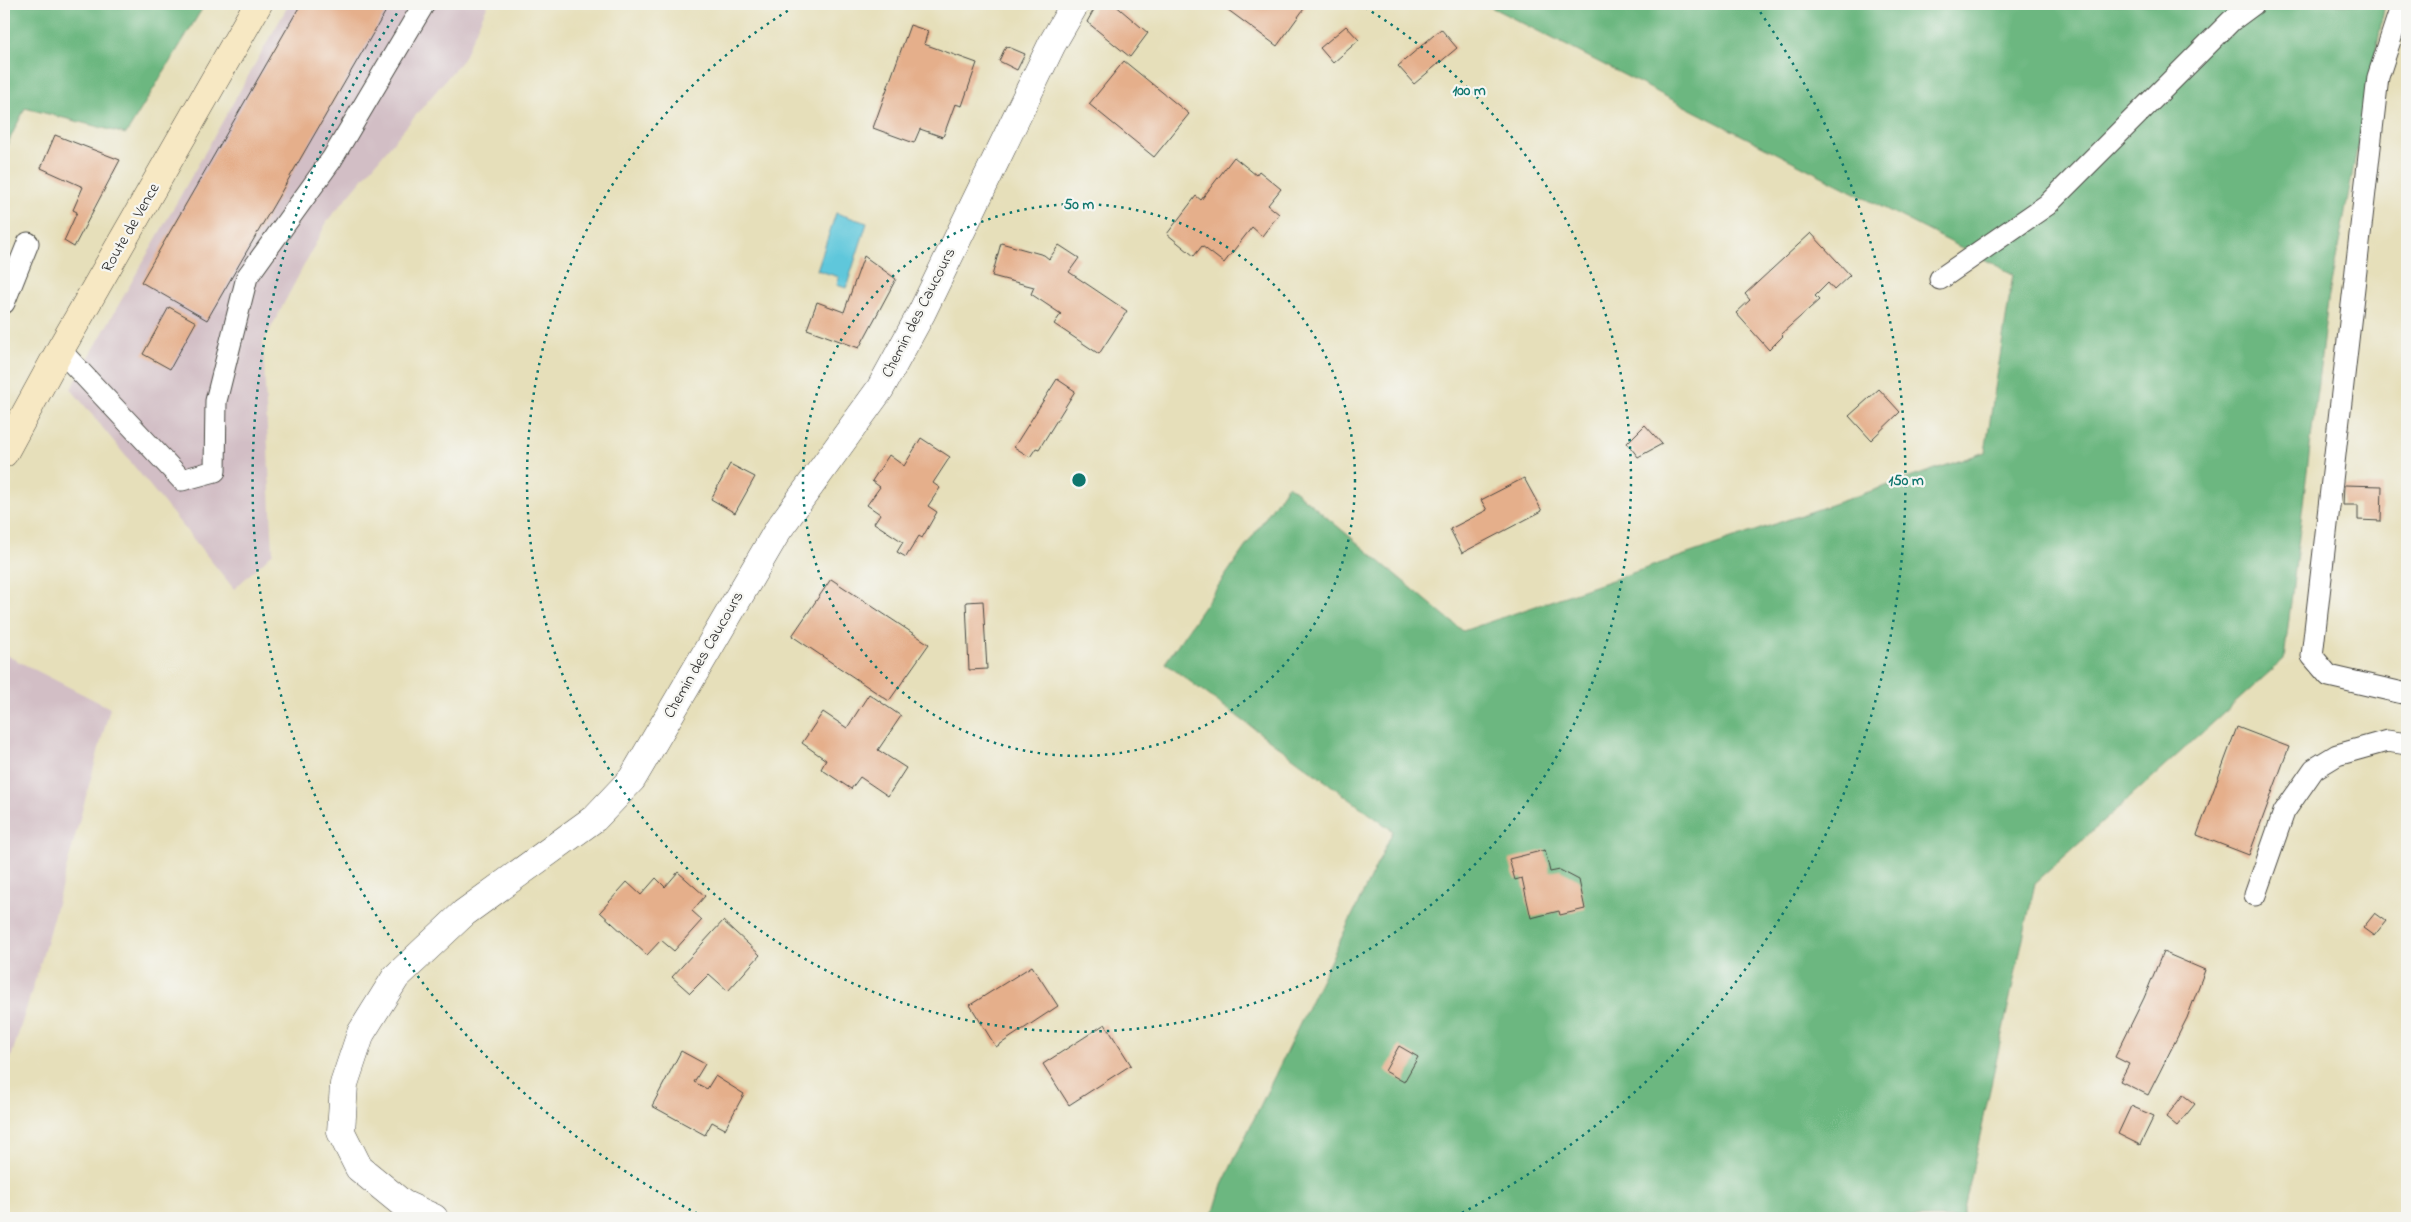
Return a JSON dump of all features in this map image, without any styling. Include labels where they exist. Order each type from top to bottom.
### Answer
[{"type":"main road","name":"Route de Vence","points":[[4,453],[60,350],[258,4]]},
{"type":"street","name":"Chemin des Caucours","points":[[434,1218],[403,1204],[360,1168],[341,1132],[344,1084],[361,1033],[396,978],[464,913],[594,818],[632,778],[778,530],[880,389],[922,312],[1052,44],[1075,4]]},
{"type":"lane","points":[[60,350],[182,480],[215,471],[216,401],[247,277],[332,159],[424,4]]},
{"type":"lane","points":[[1940,279],[2047,205],[2232,21],[2254,4]]},
{"type":"lane","points":[[2402,4],[2378,77],[2312,656],[2330,676],[2407,694]]},
{"type":"lane","points":[[4,303],[28,243]]},
{"type":"lane","points":[[2255,895],[2284,812],[2314,769],[2337,754],[2388,741],[2407,744]]},
{"type":"shaded area","points":[[289,4],[488,4],[463,59],[328,220],[263,343],[273,553],[234,589],[71,389]]},
{"type":"shaded area","points":[[4,654],[110,708],[42,958],[4,1080]]},
{"type":"green space","points":[[4,4],[205,4],[126,134],[25,108],[4,151]]},
{"type":"green space","points":[[1485,4],[2385,4],[2328,300],[2284,659],[2035,883],[1962,1218],[1212,1218],[1222,1185],[1393,831],[1165,663],[1288,485],[1463,631],[1985,452],[2013,274]]},
{"type":"water","points":[[836,213],[867,223],[846,288],[837,285],[839,277],[817,270]]},
{"type":"building","points":[[301,4],[390,4],[207,320],[141,282]]},
{"type":"building","points":[[1097,4],[1114,4],[1148,33],[1130,57],[1087,22]]},
{"type":"building","points":[[1220,4],[1303,4],[1306,6],[1277,46]]},
{"type":"building","points":[[910,25],[928,31],[924,44],[977,63],[962,106],[955,104],[943,137],[920,129],[914,143],[873,128]]},
{"type":"building","points":[[1346,26],[1359,40],[1333,63],[1320,48]]},
{"type":"building","points":[[1441,29],[1457,48],[1414,84],[1398,66]]},
{"type":"building","points":[[1006,46],[1025,54],[1017,70],[999,61]]},
{"type":"building","points":[[1124,61],[1189,114],[1154,157],[1089,104]]},
{"type":"building","points":[[55,135],[120,160],[74,247],[64,241],[77,212],[73,210],[83,187],[41,168]]},
{"type":"building","points":[[1234,157],[1256,175],[1259,171],[1281,189],[1268,205],[1279,214],[1262,236],[1252,227],[1224,263],[1202,246],[1194,256],[1167,234],[1196,196],[1201,200]]},
{"type":"building","points":[[1811,233],[1850,275],[1834,290],[1828,283],[1815,296],[1819,300],[1781,334],[1783,336],[1769,350],[1736,313],[1750,300],[1745,294]]},
{"type":"building","points":[[1001,243],[1044,255],[1049,259],[1059,245],[1079,258],[1069,272],[1127,311],[1099,354],[1054,324],[1061,314],[1031,294],[1034,287],[992,276]]},
{"type":"building","points":[[864,256],[896,279],[859,348],[807,329],[817,302],[844,312]]},
{"type":"building","points":[[169,307],[196,322],[170,369],[143,354]]},
{"type":"building","points":[[1057,379],[1075,391],[1039,449],[1036,448],[1030,457],[1014,447]]},
{"type":"building","points":[[1879,389],[1900,412],[1871,440],[1849,416]]},
{"type":"building","points":[[1645,425],[1662,444],[1638,457],[1627,443]]},
{"type":"building","points":[[921,438],[950,457],[933,483],[940,488],[928,506],[937,512],[922,538],[919,536],[906,557],[897,552],[903,542],[874,523],[880,514],[867,505],[880,487],[872,481],[889,455],[904,466]]},
{"type":"building","points":[[730,464],[755,477],[735,513],[711,499]]},
{"type":"building","points":[[1524,478],[1542,511],[1462,553],[1450,529],[1487,510],[1481,500]]},
{"type":"building","points":[[2344,485],[2382,486],[2381,521],[2358,520],[2358,505],[2343,505]]},
{"type":"building","points":[[831,579],[929,644],[889,701],[792,636]]},
{"type":"building","points":[[983,601],[987,669],[969,670],[966,602]]},
{"type":"building","points":[[869,694],[901,716],[878,750],[906,768],[888,796],[860,777],[851,789],[821,769],[826,760],[802,743],[823,712],[847,728]]},
{"type":"building","points":[[2237,727],[2289,747],[2249,855],[2197,835]]},
{"type":"building","points":[[1545,850],[1550,872],[1560,870],[1579,880],[1585,909],[1560,915],[1559,911],[1531,918],[1522,878],[1515,880],[1509,859]]},
{"type":"building","points":[[678,872],[705,896],[692,911],[702,920],[674,951],[661,940],[647,955],[600,912],[627,882],[641,895],[656,878],[665,887]]},
{"type":"building","points":[[2375,913],[2386,921],[2374,936],[2363,928]]},
{"type":"building","points":[[723,921],[760,955],[728,991],[709,974],[690,993],[672,977]]},
{"type":"building","points":[[2163,952],[2205,970],[2187,1018],[2148,1095],[2120,1081],[2129,1064],[2115,1057],[2144,998]]},
{"type":"building","points":[[1032,966],[1058,1006],[996,1047],[970,1005]]},
{"type":"building","points":[[1105,1024],[1131,1065],[1069,1105],[1043,1064]]},
{"type":"building","points":[[1399,1046],[1418,1057],[1404,1082],[1385,1071]]},
{"type":"building","points":[[681,1051],[705,1064],[694,1082],[707,1089],[715,1076],[744,1094],[725,1129],[712,1122],[705,1135],[652,1106]]},
{"type":"building","points":[[2183,1095],[2195,1104],[2177,1126],[2166,1117]]},
{"type":"building","points":[[2131,1106],[2154,1116],[2140,1145],[2118,1134]]}]
